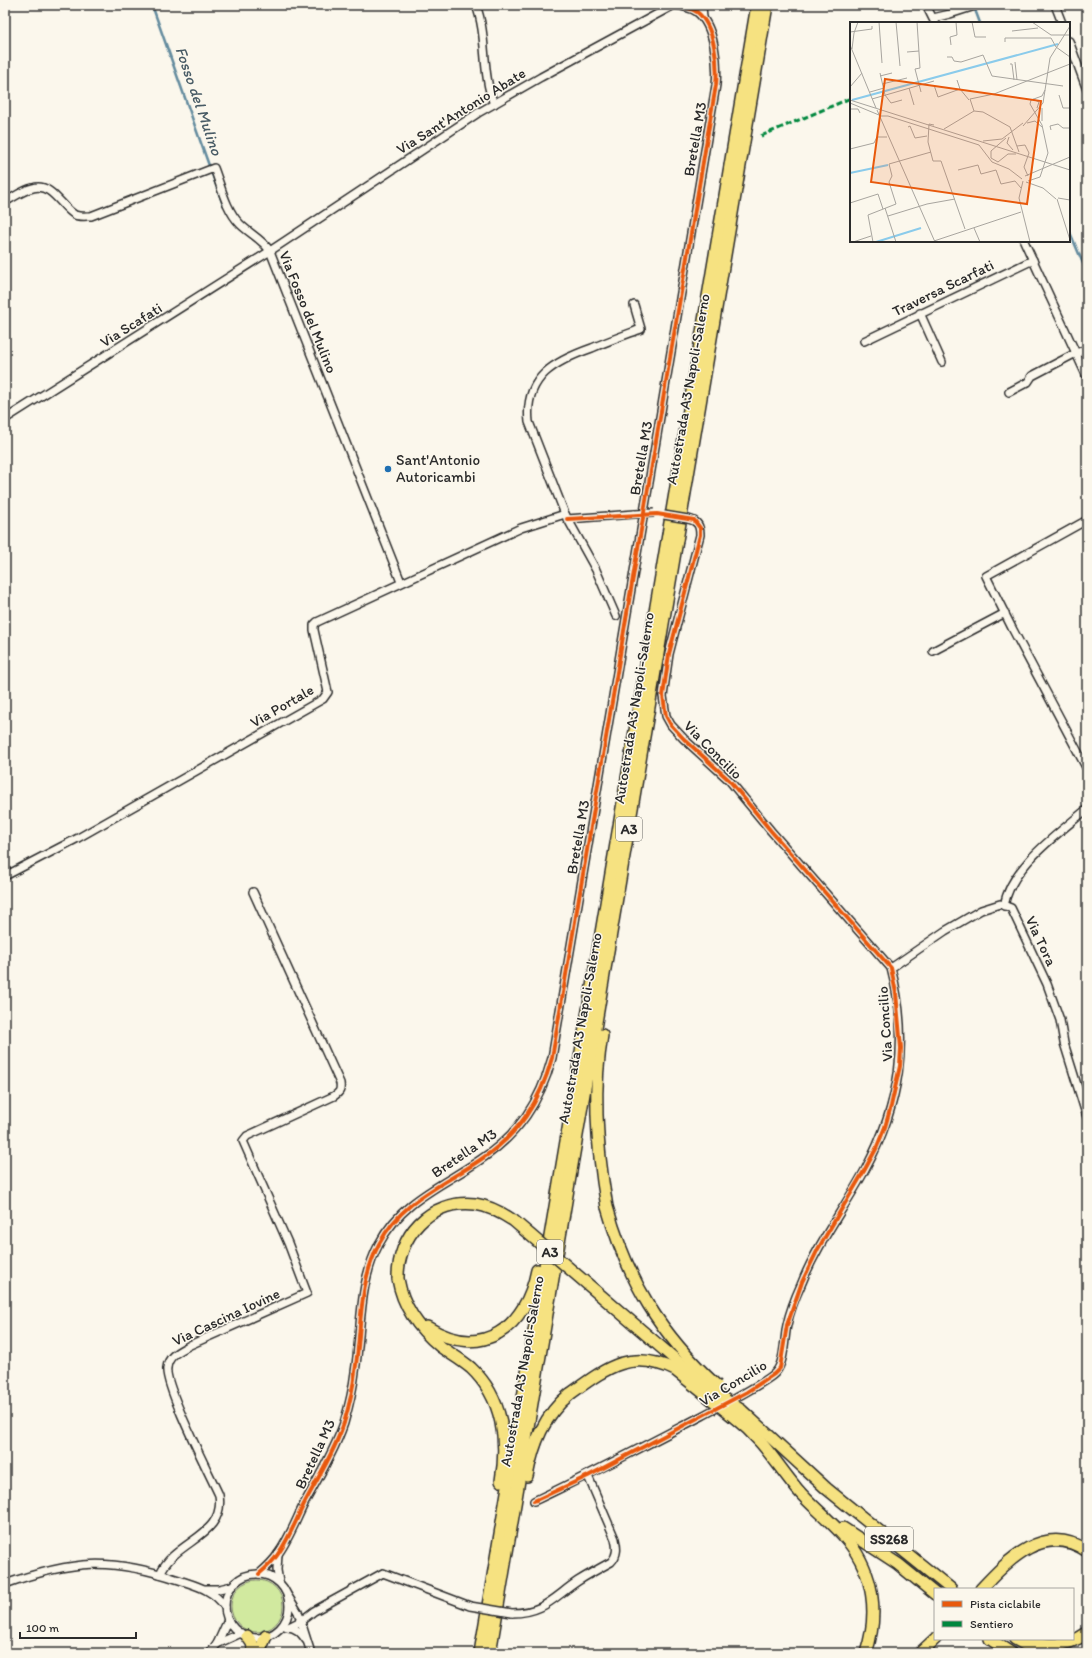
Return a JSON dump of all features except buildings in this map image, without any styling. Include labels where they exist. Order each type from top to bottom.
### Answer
[{"type":"highway","name":"Autostrada A3 Napoli-Salerno","points":[[490,1653],[495,1590],[562,1164],[757,5]]},
{"type":"highway","name":"Autostrada A3 Napoli-Salerno","points":[[480,1653],[495,1590],[616,903],[767,5]]},
{"type":"highway","name":"A3","points":[[616,903],[610,983],[597,1075],[596,1110],[600,1166],[607,1207],[621,1251],[647,1303],[673,1340],[738,1414],[797,1489],[814,1506]]},
{"type":"highway","name":"A3","points":[[414,1319],[438,1334],[459,1340],[471,1340],[494,1334],[505,1329],[514,1321],[529,1299],[535,1282],[543,1234],[562,1164]]},
{"type":"highway","name":"A3","points":[[495,1590],[496,1517],[504,1457],[503,1430],[500,1416],[490,1392],[471,1368],[423,1331],[406,1309],[400,1293],[398,1280],[400,1254],[406,1240],[425,1218],[448,1206],[475,1204],[489,1207],[501,1212],[514,1221],[827,1489]]},
{"type":"highway","name":"A3","points":[[495,1590],[511,1556],[519,1522],[527,1474],[536,1440],[551,1412],[570,1394],[613,1365],[633,1360],[644,1360],[676,1370],[717,1405],[738,1414]]},
{"type":"highway","name":"SS268","points":[[827,1489],[950,1588]]},
{"type":"highway","name":"SS268","points":[[814,1506],[853,1536],[898,1564],[934,1593]]},
{"type":"highway","name":"SS268","points":[[814,1506],[848,1540],[867,1574],[874,1606],[872,1633],[866,1653]]},
{"type":"highway","points":[[982,1588],[1021,1551],[1040,1543],[1064,1541],[1087,1551]]},
{"type":"highway","points":[[1032,1640],[1043,1644],[1060,1645],[1079,1639],[1087,1633]]},
{"type":"highway","points":[[244,1635],[252,1643],[254,1653]]},
{"type":"highway","points":[[259,1653],[266,1636]]},
{"type":"highway","points":[[920,1653],[934,1640]]},
{"type":"highway","points":[[991,1640],[1010,1653]]},
{"type":"highway","points":[[1017,1640],[1040,1653]]},
{"type":"street","points":[[476,5],[481,23],[487,82],[494,104]]},
{"type":"street","name":"Via Sant'Antonio Abate","points":[[270,251],[494,104],[673,5]]},
{"type":"street","name":"Bretella M3","points":[[673,5],[695,8],[703,18]]},
{"type":"street","name":"Bretella M3","points":[[258,1574],[278,1554],[335,1446],[344,1424],[356,1370],[362,1297],[368,1271],[379,1244],[387,1230],[410,1205],[426,1192],[479,1161],[510,1136],[532,1108],[547,1075],[557,1034],[716,85],[715,53],[703,18],[702,5]]},
{"type":"street","points":[[926,5],[934,21],[974,6]]},
{"type":"street","points":[[1055,5],[1062,22]]},
{"type":"street","points":[[1070,44],[1087,90]]},
{"type":"street","name":"Via Fosso del Mulino","points":[[5,202],[33,187],[42,187],[49,191],[76,215],[91,216],[205,170],[214,168],[229,209],[240,224],[264,242],[270,251],[401,582]]},
{"type":"street","points":[[1024,242],[1087,377]]},
{"type":"street","name":"Via Scafati","points":[[5,419],[270,251]]},
{"type":"street","name":"Traversa Scarfati","points":[[864,340],[1033,260]]},
{"type":"street","points":[[616,616],[596,570],[566,516],[529,422],[528,411],[530,399],[539,379],[554,364],[566,357],[641,329],[634,305]]},
{"type":"street","points":[[920,313],[942,362]]},
{"type":"street","points":[[1009,392],[1028,382],[1032,376],[1087,348]]},
{"type":"street","name":"Via Concilio","points":[[534,1501],[588,1476],[747,1392],[774,1374],[780,1368],[787,1325],[802,1282],[818,1249],[876,1149],[885,1127],[899,1073],[901,1048],[894,980],[891,968],[771,832],[729,780],[684,739],[671,725],[666,716],[663,696],[670,654],[700,535],[698,523],[694,520],[654,513],[566,516]]},
{"type":"street","name":"Via Portale","points":[[5,876],[78,838],[323,699],[328,692],[327,683],[315,635],[314,625],[321,620],[521,528],[566,516]]},
{"type":"street","points":[[1087,520],[986,576],[1087,769]]},
{"type":"street","points":[[933,651],[1005,613]]},
{"type":"street","points":[[891,968],[945,931],[981,910],[1000,904],[1004,906],[1009,888],[1028,863],[1048,842],[1087,809]]},
{"type":"street","name":"Via Cascina Iovine","points":[[160,1574],[168,1559],[213,1525],[217,1518],[221,1504],[220,1495],[181,1413],[169,1384],[166,1368],[169,1359],[190,1345],[308,1294],[288,1243],[243,1145],[243,1141],[247,1136],[334,1096],[341,1088],[340,1082],[253,892]]},
{"type":"street","name":"Via Tora","points":[[1004,906],[1010,908],[1015,917],[1047,984],[1060,1020],[1064,1043],[1087,1117]]},
{"type":"street","points":[[311,1653],[301,1621],[294,1604],[279,1582],[273,1578],[258,1574],[244,1576],[232,1586],[227,1595],[225,1607],[228,1620],[236,1630],[244,1635],[253,1637],[266,1636],[279,1629],[289,1627],[301,1621],[314,1611],[383,1573],[470,1606],[512,1613],[529,1612],[542,1607],[577,1582],[611,1562],[614,1558],[617,1545],[615,1538],[588,1476]]},
{"type":"street","name":"Bretella M3","points":[[278,1554],[277,1570],[279,1582]]},
{"type":"street","points":[[5,1584],[50,1569],[82,1564],[113,1564],[160,1574],[206,1589],[219,1589],[232,1586]]},
{"type":"street","points":[[206,1589],[225,1607]]},
{"type":"street","points":[[279,1629],[287,1617],[289,1602],[287,1595]]},
{"type":"street","points":[[294,1604],[305,1612],[314,1611]]},
{"type":"street","points":[[210,1653],[217,1644],[228,1620]]},
{"type":"street","points":[[289,1627],[298,1631],[309,1645]]},
{"type":"street","points":[[217,1644],[244,1635]]},
{"type":"green space","points":[[252,1580],[262,1580],[276,1587],[283,1601],[283,1611],[276,1625],[262,1632],[252,1632],[242,1628],[235,1621],[231,1611],[231,1601],[235,1591],[242,1584]]},
{"type":"waterway","name":"Fosso del Mulino","points":[[152,5],[223,205]]},
{"type":"waterway","points":[[974,7],[980,22]]},
{"type":"waterway","points":[[1070,232],[1087,273]]},
{"type":"marked path","points":[[761,136],[850,98]]},
{"type":"cycle path","points":[[259,1574],[274,1560],[286,1542],[304,1504],[331,1455],[340,1434],[351,1398],[367,1275],[379,1244],[388,1229],[411,1205],[437,1186],[494,1150],[517,1128],[534,1103],[541,1089],[552,1058],[716,85],[716,56],[708,26],[703,18],[694,10],[673,5]]},
{"type":"cycle path","points":[[534,1501],[588,1476],[747,1392],[774,1374],[780,1368],[787,1325],[802,1282],[818,1249],[876,1149],[885,1127],[900,1066],[901,1048],[896,993],[891,968],[771,831],[729,780],[684,739],[671,725],[666,716],[663,696],[669,654],[700,535],[700,528],[694,520],[657,514],[567,519]]},
{"type":"place","name":"Sant'Antonio Autoricambi","points":[[388,469]]}]
